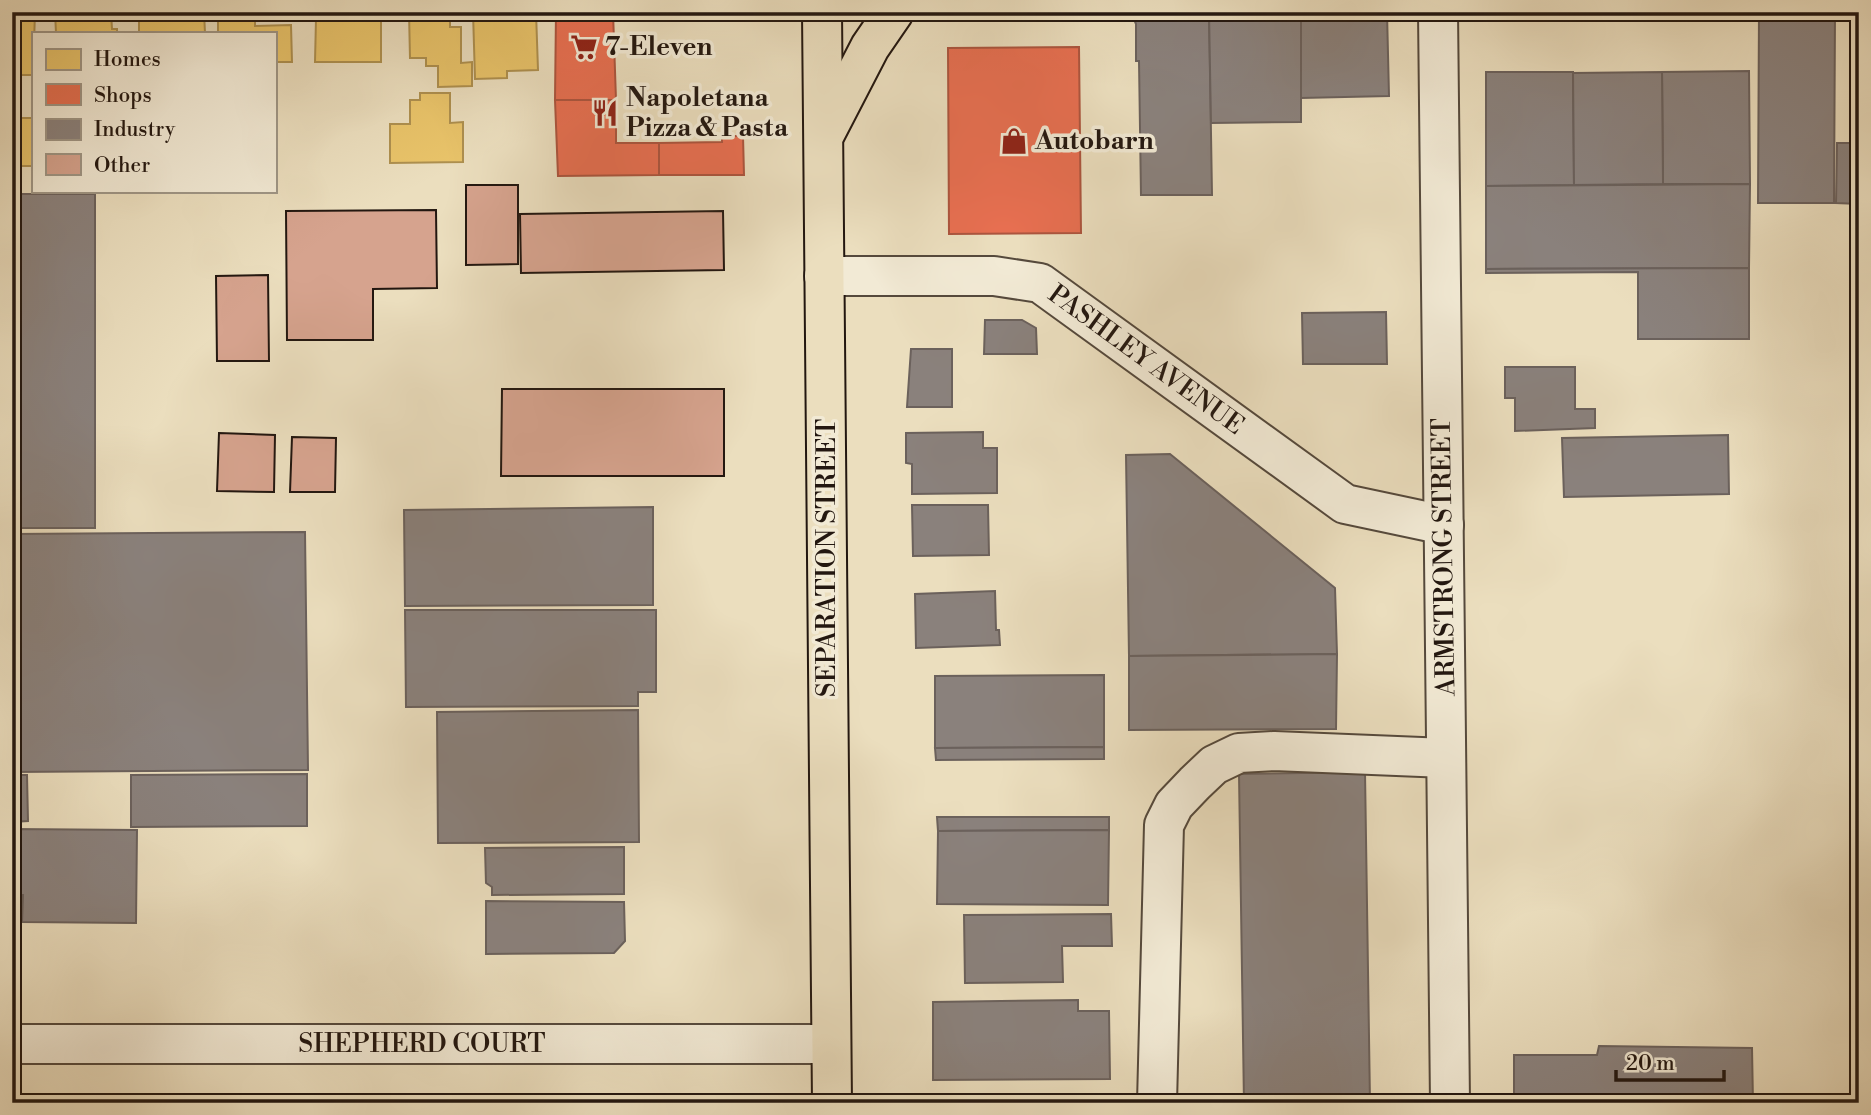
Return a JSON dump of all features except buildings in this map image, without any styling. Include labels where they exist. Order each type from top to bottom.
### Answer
[{"type":"main road","name":"SEPARATION STREET","points":[[822,12],[832,1103]]},
{"type":"main road","points":[[824,136],[870,47],[894,12]]},
{"type":"street","name":"ARMSTRONG STREET","points":[[1438,12],[1450,1103]]},
{"type":"street","name":"PASHLEY AVENUE","points":[[824,276],[994,276],[1040,283],[1345,504],[1444,524]]},
{"type":"street","points":[[1157,1103],[1164,825],[1174,805],[1214,765],[1239,753],[1274,751],[1446,758]]},
{"type":"street","name":"SHEPHERD COURT","points":[[12,1044],[831,1044]]},
{"type":"place","name":"7-Eleven","points":[[584,47]]},
{"type":"place","name":"Napoletana Pizza & Pasta","points":[[605,113]]},
{"type":"place","name":"Autobarn","points":[[1014,141]]}]
